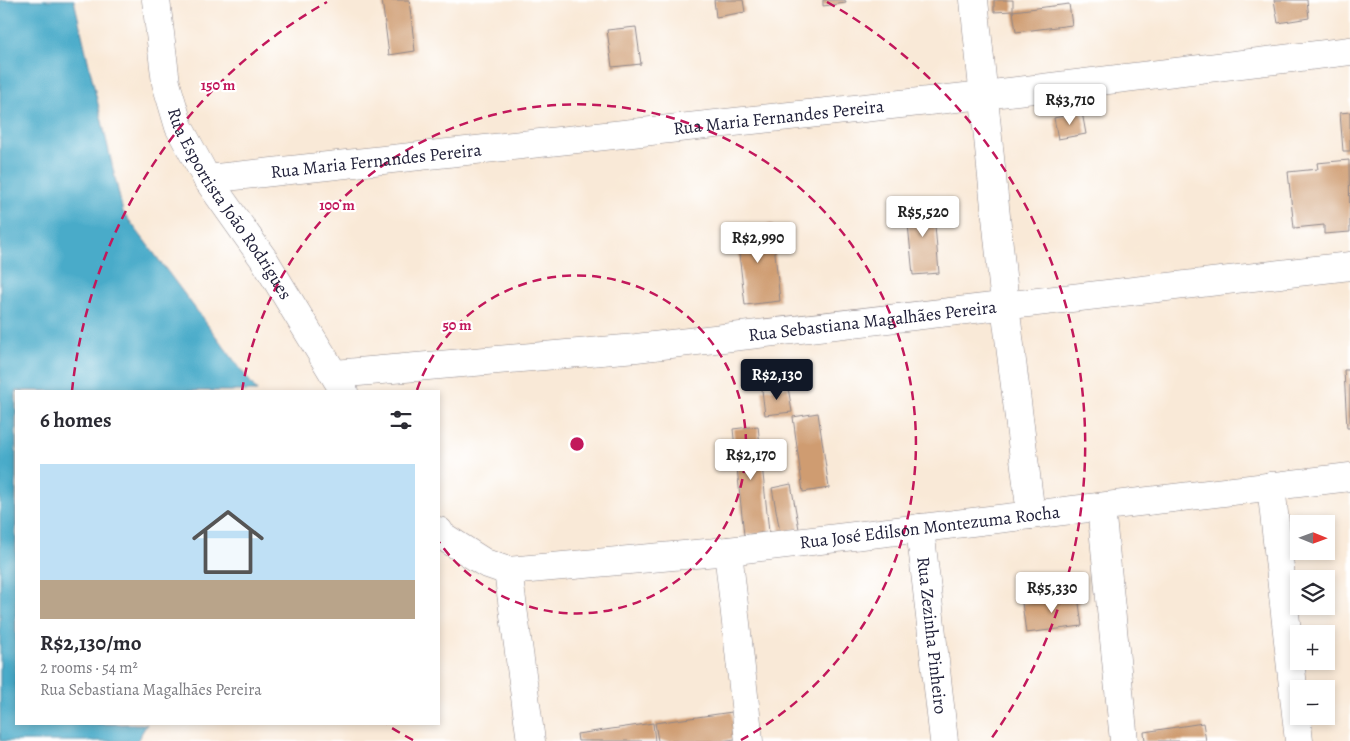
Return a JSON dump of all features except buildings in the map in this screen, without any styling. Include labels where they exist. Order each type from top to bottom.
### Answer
[{"type":"street","name":"Rua Esportista João Rodrigues","points":[[156,0],[166,83],[179,126],[207,179],[265,261],[339,383]]},
{"type":"street","points":[[974,0],[1005,305],[1030,515]]},
{"type":"street","name":"Rua Maria Fernandes Pereira","points":[[207,179],[984,95],[1350,51]]},
{"type":"street","name":"Rua Sebastiana Magalhães Pereira","points":[[339,383],[1350,266]]},
{"type":"street","name":"Rua José Edilson Montezuma Rocha","points":[[508,571],[728,551],[1350,477]]},
{"type":"street","points":[[1271,486],[1299,741]]},
{"type":"street","points":[[1101,506],[1124,741]]},
{"type":"street","name":"Rua Zezinha Pinheiro","points":[[920,528],[944,741]]},
{"type":"street","points":[[440,534],[485,563],[508,571],[531,741]]},
{"type":"street","points":[[728,551],[749,741]]},
{"type":"water","points":[[0,0],[74,0],[123,212],[256,390],[15,390],[15,725],[146,725],[137,741],[0,741]]}]
